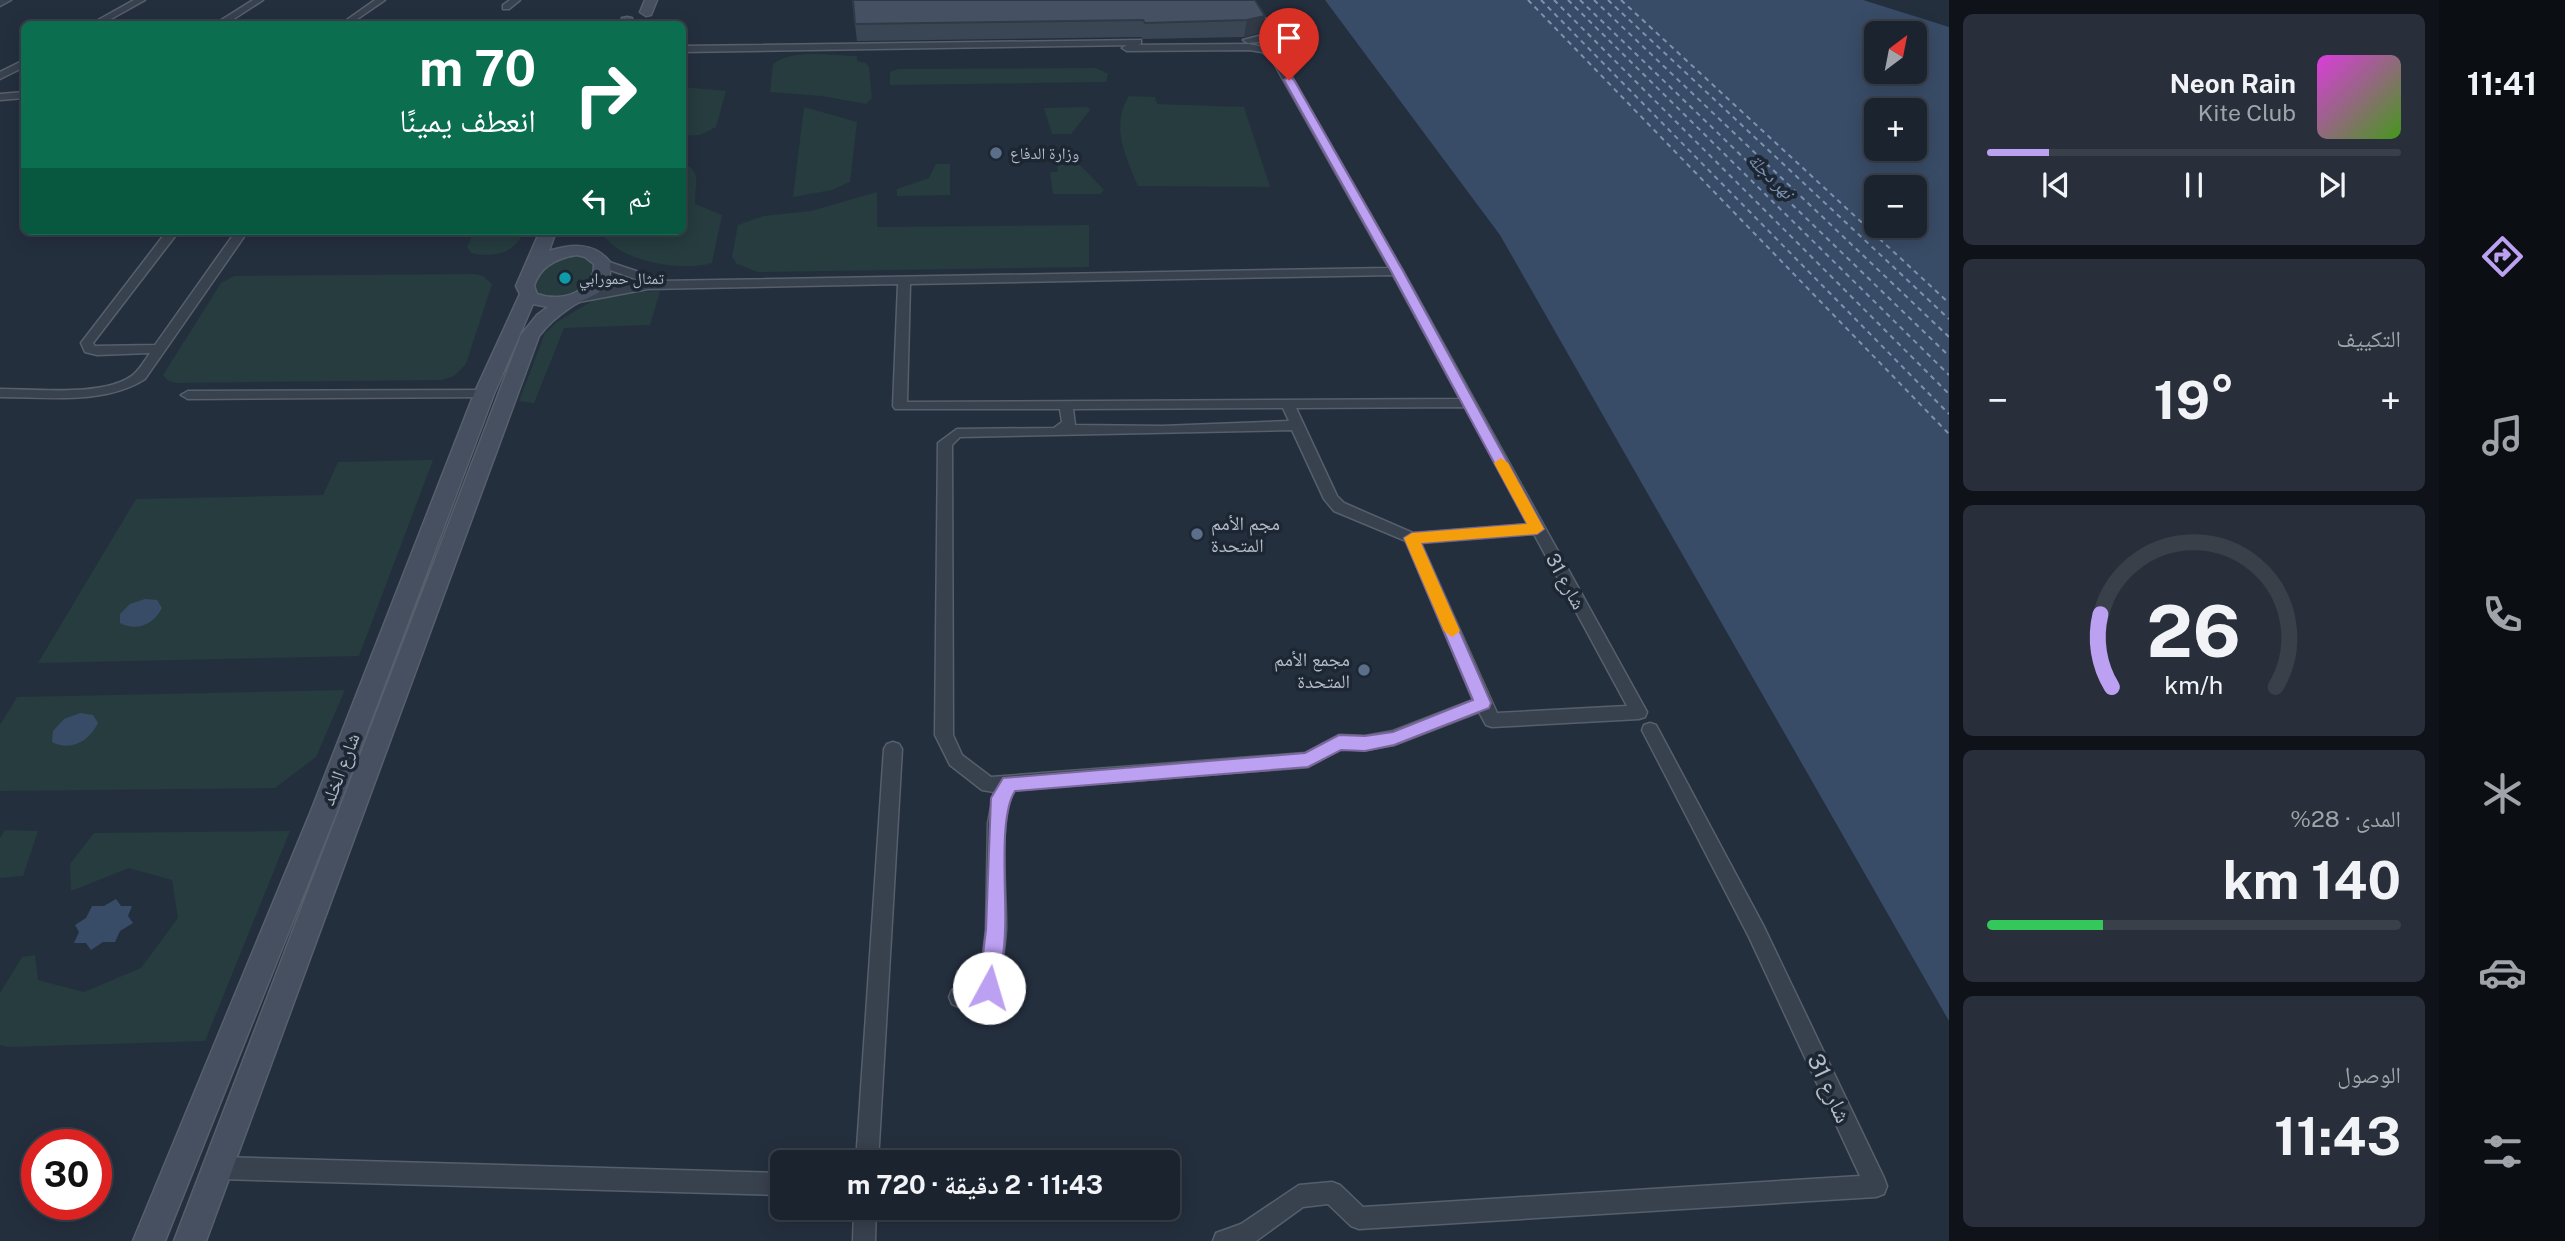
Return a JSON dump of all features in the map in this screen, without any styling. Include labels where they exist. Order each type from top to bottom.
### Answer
[{"type":"main road","points":[[547,235],[526,283],[528,295],[537,302],[546,304],[573,299],[597,283],[603,274],[599,259],[580,235]]},
{"type":"main road","points":[[535,267],[551,256],[566,251],[582,251],[599,259]]},
{"type":"main road","name":"شارع الخلد","points":[[149,1241],[324,811],[484,394],[528,295]]},
{"type":"main road","name":"شارع الخلد","points":[[190,1241],[530,335],[543,319],[573,299]]},
{"type":"street","points":[[0,3],[6,0]]},
{"type":"street","points":[[102,21],[141,0]]},
{"type":"street","points":[[225,21],[260,0]]},
{"type":"street","points":[[350,21],[381,0]]},
{"type":"street","points":[[506,7],[516,0]]},
{"type":"street","name":"شارع 31","points":[[1249,0],[1270,34],[1267,44],[1397,271],[1639,712],[1492,720],[1483,703]]},
{"type":"street","points":[[1127,48],[1249,47],[1267,44]]},
{"type":"street","points":[[686,49],[1267,44]]},
{"type":"street","points":[[0,76],[21,65]]},
{"type":"street","points":[[0,97],[21,95]]},
{"type":"street","points":[[159,349],[97,351],[89,349],[87,343],[170,235]]},
{"type":"street","points":[[0,393],[117,389],[136,380],[239,235]]},
{"type":"street","points":[[599,259],[645,279],[676,285]]},
{"type":"street","points":[[573,299],[636,286],[1397,271]]},
{"type":"street","points":[[904,281],[900,406],[1469,403]]},
{"type":"street","points":[[188,395],[484,394]]},
{"type":"street","points":[[1288,405],[1331,499],[1339,507],[1412,538],[1537,529]]},
{"type":"street","points":[[1064,429],[1069,423],[1066,406]]},
{"type":"street","points":[[1297,425],[957,433],[945,443],[944,735],[956,760],[988,785],[1308,760],[1339,742],[1365,743],[1394,738],[1483,703],[1412,538]]},
{"type":"street","name":"شارع 31","points":[[1224,1241],[1248,1234],[1299,1195],[1332,1193],[1359,1218],[1875,1186],[1756,931],[1650,730]]},
{"type":"street","points":[[868,1150],[893,748]]},
{"type":"street","points":[[959,997],[989,988],[996,930],[998,811],[1000,798],[1010,783]]},
{"type":"street","points":[[219,1168],[770,1184]]},
{"type":"street","points":[[864,1241],[865,1220]]},
{"type":"green space","points":[[802,54],[857,56],[857,61],[866,63],[869,67],[872,98],[866,104],[822,96],[770,92],[773,64],[781,59]]},
{"type":"green space","points":[[1096,68],[1108,74],[1106,82],[890,85],[890,72],[898,69]]},
{"type":"green space","points":[[686,87],[726,91],[716,127],[700,135],[686,136]]},
{"type":"green space","points":[[1129,96],[1155,97],[1157,104],[1244,107],[1270,187],[1138,186],[1125,153],[1120,130],[1123,107]]},
{"type":"green space","points":[[804,107],[857,122],[850,182],[832,190],[793,197]]},
{"type":"green space","points":[[1088,107],[1090,110],[1071,134],[1052,134],[1044,108]]},
{"type":"green space","points":[[686,164],[695,175],[695,204],[722,215],[712,263],[684,266],[651,262],[620,250],[604,235],[686,235]]},
{"type":"green space","points":[[936,164],[950,164],[950,195],[897,196],[897,189],[929,178]]},
{"type":"green space","points":[[1057,165],[1080,165],[1104,190],[1100,194],[1053,194],[1050,172],[1058,172]]},
{"type":"green space","points":[[877,192],[877,227],[1089,225],[1089,267],[758,272],[737,264],[732,257],[738,225],[763,216],[811,211]]},
{"type":"green space","points":[[472,235],[522,235],[515,245],[496,254],[471,253],[467,247]]},
{"type":"green space","points":[[570,256],[587,257],[596,267],[586,286],[573,296],[557,298],[536,294],[533,290],[534,277],[553,260]]},
{"type":"green space","points":[[234,276],[483,276],[492,284],[466,364],[454,376],[442,380],[176,383],[167,380],[163,375],[221,283]]},
{"type":"green space","points":[[660,291],[650,325],[564,328],[534,403],[519,401],[545,333],[557,322],[592,301],[620,293]]},
{"type":"green space","points":[[433,460],[359,656],[38,663],[136,499],[323,495],[338,462]]},
{"type":"green space","points":[[345,690],[316,757],[275,788],[0,791],[0,725],[17,697]]},
{"type":"green space","points":[[5,830],[38,831],[23,876],[0,878],[0,838]]},
{"type":"green space","points":[[290,831],[205,1041],[8,1047],[0,1045],[0,993],[22,957],[35,955],[38,980],[84,992],[141,968],[178,918],[172,880],[129,868],[71,891],[70,864],[94,833]]},
{"type":"water","name":"نهر دجلة","points":[[1325,0],[1863,0],[1949,27],[1949,1021],[1500,235]]},
{"type":"water","points":[[145,599],[157,600],[162,608],[159,614],[144,625],[133,627],[120,623],[120,614],[130,604]]},
{"type":"water","points":[[80,713],[93,715],[98,723],[90,735],[73,745],[52,742],[53,731],[64,719]]},
{"type":"water","points":[[116,899],[121,906],[132,906],[128,916],[133,923],[120,931],[115,942],[103,942],[91,950],[86,943],[74,943],[79,932],[75,925],[86,918],[92,906],[104,906]]},
{"type":"building","points":[[853,0],[1255,0],[1265,16],[1247,20],[1145,23],[1143,20],[855,24]]},
{"type":"ferry route","points":[[1528,0],[1949,434]]},
{"type":"ferry route","points":[[1541,0],[1949,414]]},
{"type":"ferry route","points":[[1554,0],[1949,394]]},
{"type":"ferry route","points":[[1568,0],[1949,375]]},
{"type":"ferry route","points":[[1580,0],[1949,356]]},
{"type":"ferry route","points":[[1594,0],[1949,337]]},
{"type":"ferry route","points":[[1608,0],[1949,319]]},
{"type":"ferry route","points":[[1621,0],[1949,303]]},
{"type":"slow traffic","points":[[1452,631],[1412,538],[1537,529],[1501,463]]},
{"type":"place","name":"وزارة الدفاع","points":[[996,153]]},
{"type":"place","name":"تمثال حمورابي","points":[[565,278]]},
{"type":"place","name":"مجم الأمم المتحدة","points":[[1197,534]]},
{"type":"place","name":"مجمع الأمم المتحدة","points":[[1364,670]]},
{"type":"route","points":[[989,988],[996,930],[997,823],[1000,798],[1010,783],[1308,760],[1339,742],[1365,743],[1394,738],[1483,703],[1412,538],[1537,529],[1397,271],[1289,80]]}]
